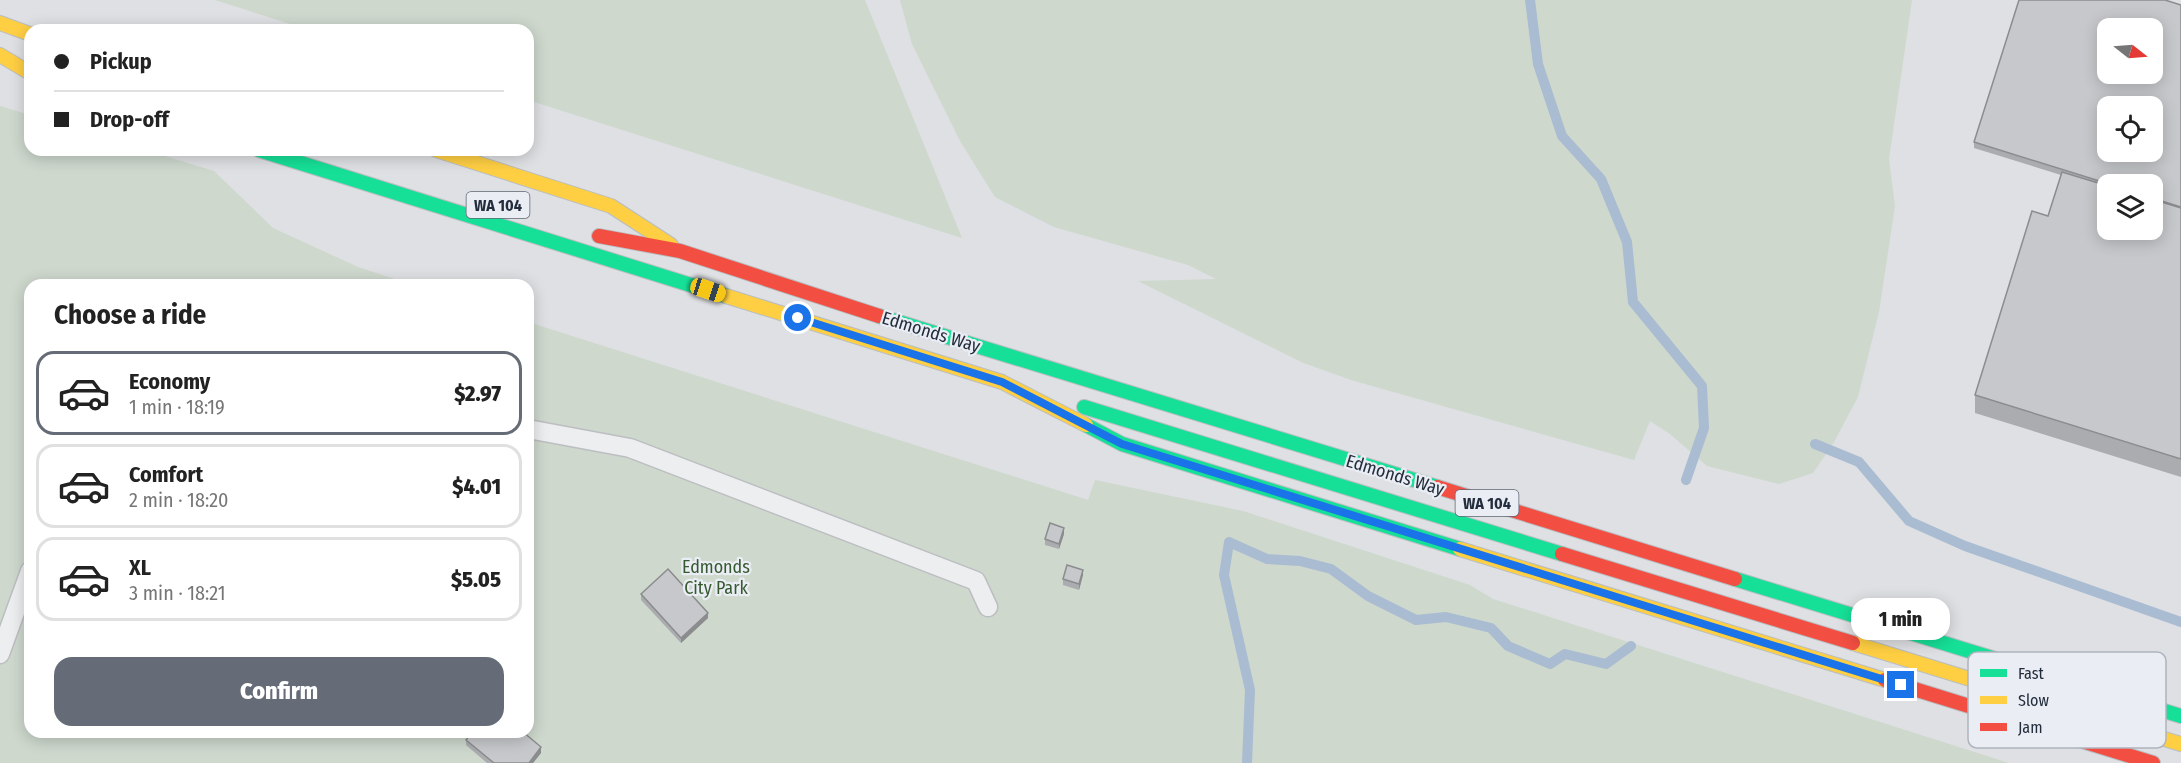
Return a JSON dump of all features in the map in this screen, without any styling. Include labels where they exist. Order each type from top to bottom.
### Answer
[{"type":"main road","points":[[0,23],[24,32]]},
{"type":"main road","points":[[0,56],[24,70]]},
{"type":"main road","name":"WA 104","points":[[278,156],[1002,382],[1968,679]]},
{"type":"main road","name":"Edmonds Way","points":[[455,156],[611,206],[680,251]]},
{"type":"main road","name":"Edmonds Way","points":[[588,233],[611,240],[680,251],[792,290],[1970,652]]},
{"type":"main road","name":"WA 104","points":[[1002,382],[1122,444],[1968,706]]},
{"type":"main road","name":"Edmonds Way","points":[[2166,712],[2181,717]]},
{"type":"main road","name":"WA 104","points":[[2166,739],[2181,744]]},
{"type":"main road","name":"WA 104","points":[[2105,748],[2153,763]]},
{"type":"lane","points":[[534,430],[630,448],[904,552],[976,581],[988,607]]},
{"type":"lane","points":[[0,654],[24,588]]},
{"type":"green space","points":[[215,0],[865,0],[962,238],[534,102],[534,24],[290,24]]},
{"type":"green space","points":[[900,0],[1912,0],[1889,159],[1895,206],[1879,312],[1858,397],[1834,442],[1813,473],[1779,484],[1707,466],[1670,434],[1650,421],[1634,460],[1351,380],[1301,362],[1138,281],[1216,279],[1188,265],[1054,227],[995,197],[960,141],[912,44]]},
{"type":"green space","name":"Edmonds City Park","points":[[0,106],[24,113],[24,156],[165,156],[214,171],[273,228],[358,267],[395,279],[24,279],[24,738],[534,738],[534,324],[1088,500],[1095,480],[1243,511],[1470,585],[1493,599],[2009,763],[0,763]]},
{"type":"building","points":[[2019,0],[2165,0],[2181,5],[2181,207],[2163,201],[2163,174],[2097,174],[2097,180],[1974,142]]},
{"type":"building","points":[[2062,172],[2097,183],[2097,240],[2163,240],[2163,202],[2181,208],[2181,459],[1975,395],[2032,211],[2048,216]]},
{"type":"building","points":[[1050,523],[1064,528],[1059,544],[1045,539]]},
{"type":"building","points":[[1067,565],[1083,570],[1079,584],[1063,579]]},
{"type":"building","points":[[668,569],[708,613],[681,638],[641,594]]},
{"type":"building","points":[[468,738],[530,738],[541,747],[529,763],[494,763],[466,740]]},
{"type":"waterway","points":[[1530,0],[1538,64],[1562,136],[1601,179],[1627,242],[1633,302],[1702,386],[1704,428],[1686,480]]},
{"type":"waterway","points":[[1815,444],[1859,462],[1909,521],[1965,546],[2181,622]]},
{"type":"waterway","points":[[1247,763],[1250,690],[1224,575],[1229,542],[1267,559],[1300,561],[1331,569],[1368,596],[1416,620],[1446,617],[1491,628],[1508,646],[1550,664],[1565,654],[1606,664],[1631,646]]},
{"type":"traffic: fast","points":[[278,156],[726,296]]},
{"type":"traffic: fast","points":[[879,316],[1437,487]]},
{"type":"traffic: fast","points":[[1084,407],[1562,554]]},
{"type":"traffic: fast","points":[[1086,425],[1122,444],[1460,549]]},
{"type":"traffic: fast","points":[[1735,579],[1973,652]]},
{"type":"traffic: fast","points":[[2166,711],[2181,716]]},
{"type":"traffic: slow","points":[[0,23],[24,32]]},
{"type":"traffic: slow","points":[[0,55],[24,69]]},
{"type":"traffic: slow","points":[[455,156],[611,206],[671,245]]},
{"type":"traffic: slow","points":[[726,296],[1002,382],[1086,425]]},
{"type":"traffic: slow","points":[[1460,549],[1885,680]]},
{"type":"traffic: slow","points":[[1853,643],[1968,678]]},
{"type":"traffic: slow","points":[[2166,739],[2181,744]]},
{"type":"traffic: jam","points":[[599,236],[680,251],[879,316]]},
{"type":"traffic: jam","points":[[1437,487],[1735,579]]},
{"type":"traffic: jam","points":[[1562,554],[1853,643]]},
{"type":"traffic: jam","points":[[1885,680],[1968,706]]},
{"type":"traffic: jam","points":[[2105,748],[2153,763]]},
{"type":"route","points":[[798,318],[1002,382],[1122,444],[1901,685]]}]
